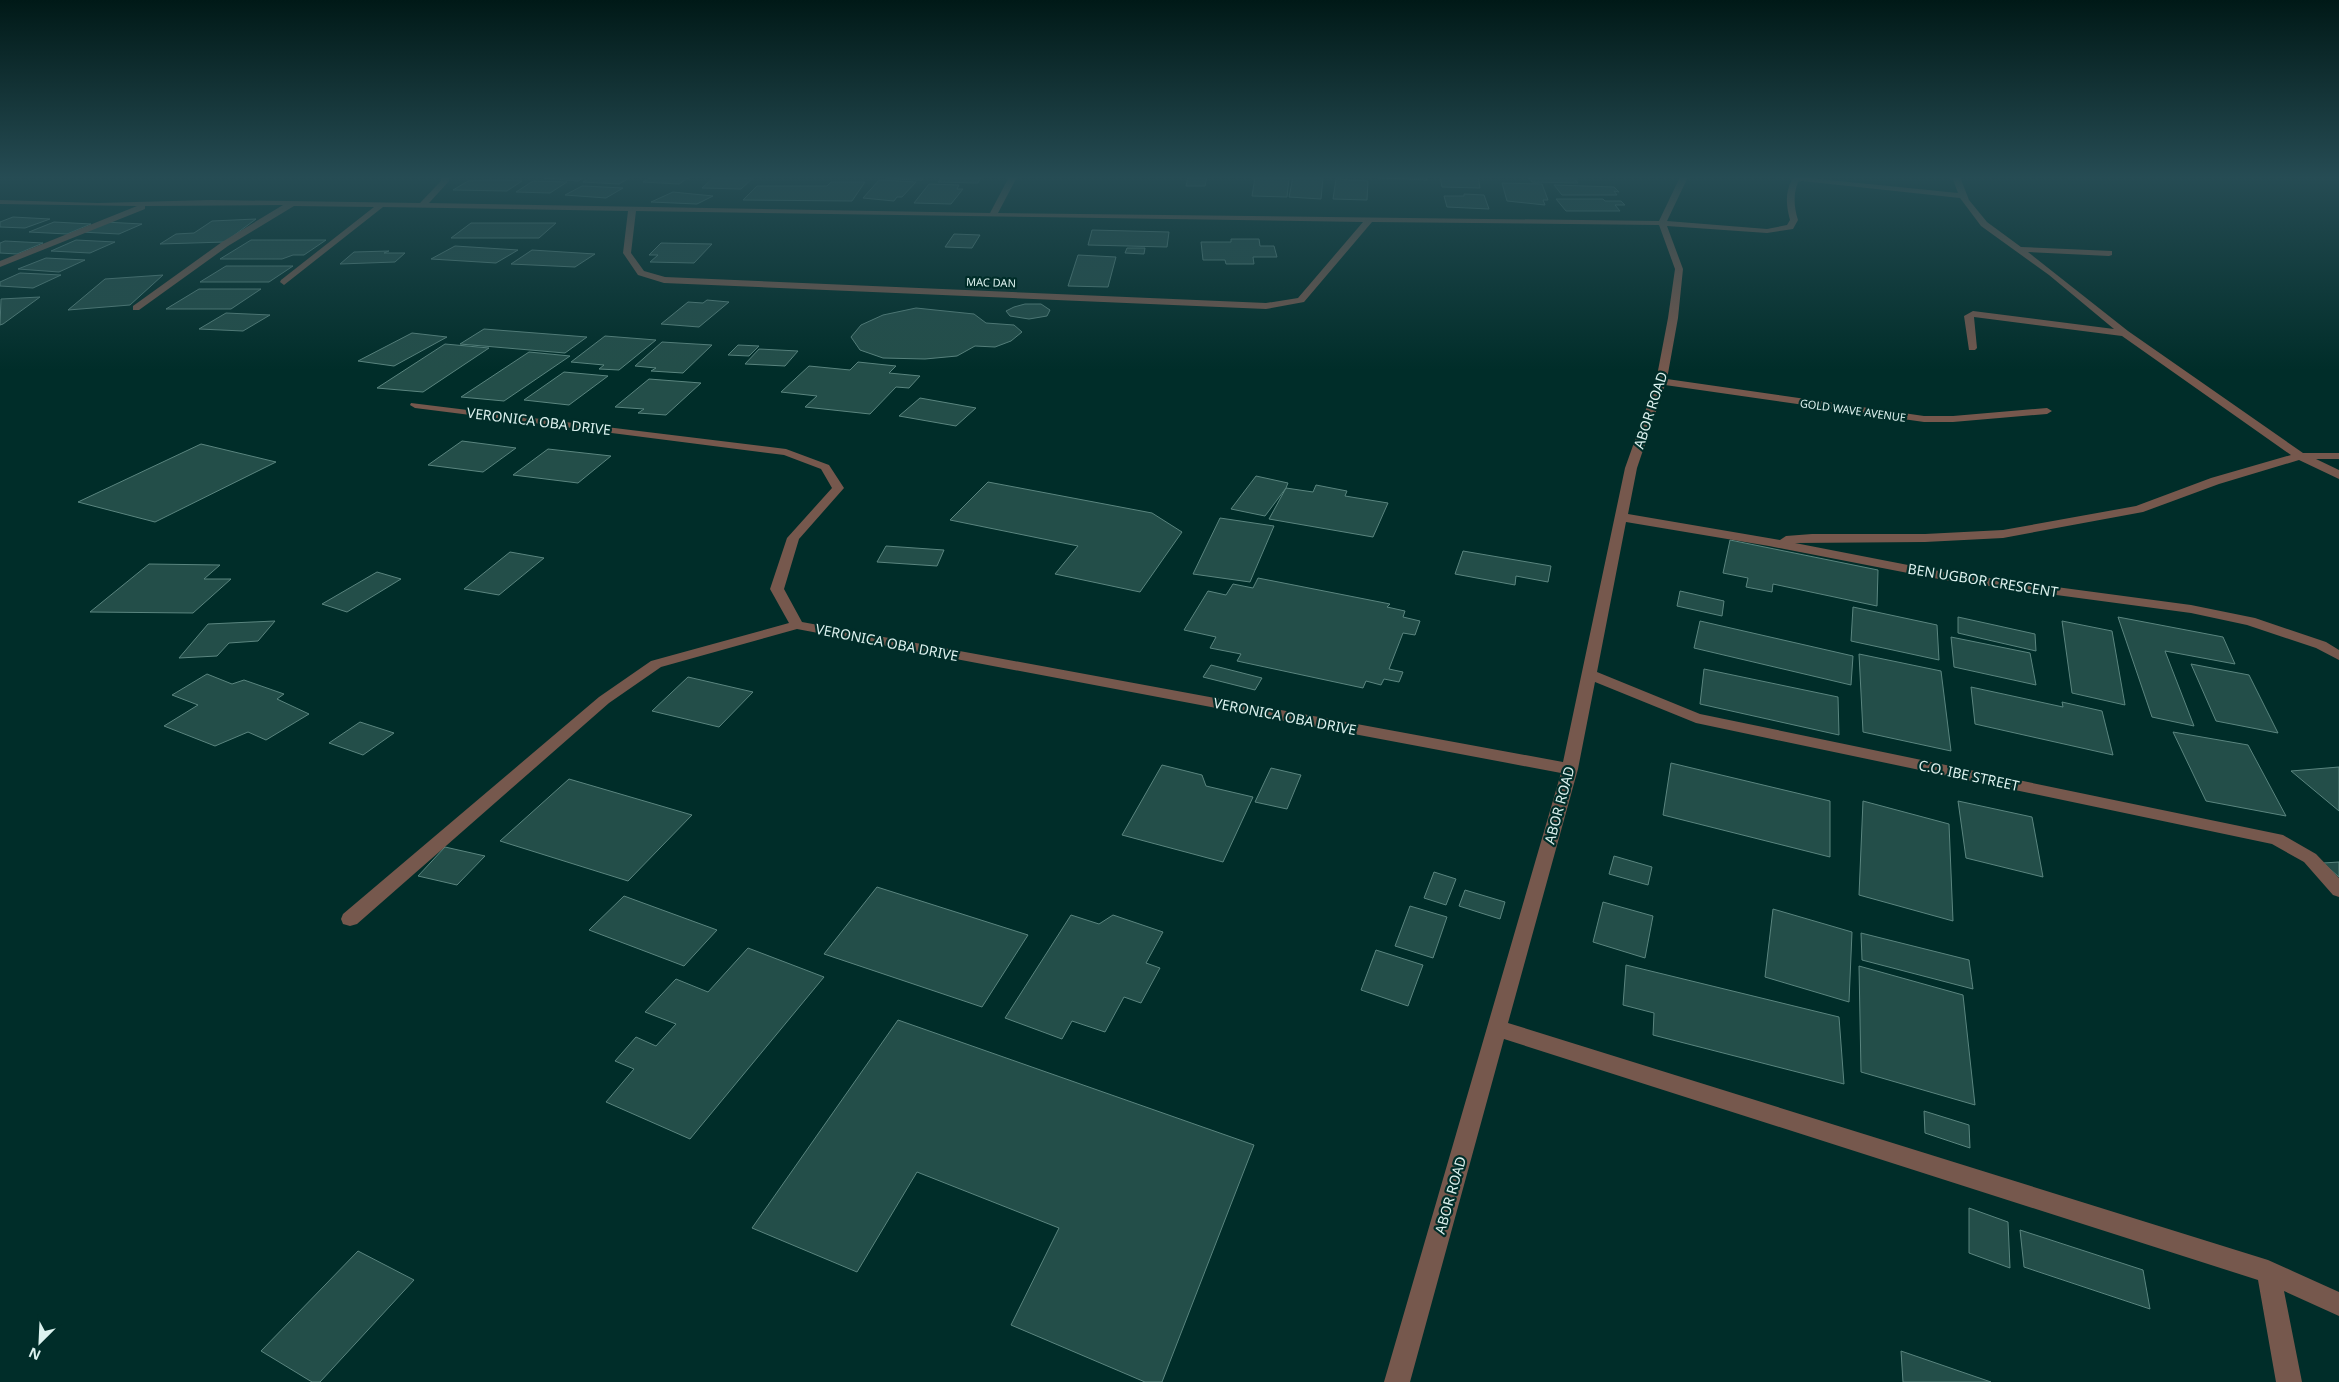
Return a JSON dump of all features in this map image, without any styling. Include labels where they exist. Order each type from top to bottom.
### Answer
[{"type":"street","points":[[0,264],[57,241]]},
{"type":"street","points":[[136,308],[229,241]]},
{"type":"street","points":[[284,282],[335,241]]},
{"type":"street","name":"MAC DAN","points":[[628,241],[627,252],[641,273],[664,280],[1266,306],[1301,300],[1351,241]]},
{"type":"street","name":"ABOR ROAD","points":[[1397,1382],[1570,769],[1631,468],[1661,381],[1673,318],[1679,269],[1670,241]]},
{"type":"street","points":[[2007,241],[2052,273],[2125,333],[2300,456],[2339,475]]},
{"type":"street","points":[[2016,248],[2108,253]]},
{"type":"street","points":[[1972,348],[1969,316],[1973,314],[2125,333]]},
{"type":"street","name":"GOLD WAVE AVENUE","points":[[1661,381],[1924,419],[1953,419],[2047,412]]},
{"type":"street","name":"VERONICA OBA DRIVE","points":[[415,405],[786,452],[825,467],[838,488],[793,538],[776,589],[797,625],[1570,769]]},
{"type":"street","points":[[1769,542],[1812,538],[1925,538],[2003,534],[2139,508],[2215,480],[2300,456],[2339,456]]},
{"type":"street","name":"BEN UGBOR CRESCENT","points":[[1621,517],[1769,542],[1944,576],[2191,609],[2250,621],[2321,646],[2339,656]]},
{"type":"street","points":[[350,918],[604,700],[656,664],[797,625]]},
{"type":"street","name":"C.O. IBE STREET","points":[[1588,674],[1696,718],[2277,839],[2310,858],[2339,890]]},
{"type":"street","points":[[1498,1028],[2268,1272],[2339,1304]]},
{"type":"street","points":[[2268,1272],[2289,1382]]},
{"type":"building","points":[[14,241],[43,243],[17,254],[0,253],[0,243]]},
{"type":"building","points":[[73,241],[115,242],[90,253],[51,251]]},
{"type":"building","points":[[164,241],[226,241],[225,242],[160,244]]},
{"type":"building","points":[[249,241],[324,241],[304,255],[293,255],[282,259],[220,259]]},
{"type":"building","points":[[949,241],[976,241],[972,248],[945,247]]},
{"type":"building","points":[[1089,241],[1168,241],[1167,247],[1088,245]]},
{"type":"building","points":[[1259,241],[1260,246],[1274,246],[1277,257],[1253,257],[1254,264],[1226,264],[1225,260],[1203,260],[1201,242]]},
{"type":"building","points":[[661,243],[712,244],[694,263],[650,262],[658,255],[649,255]]},
{"type":"building","points":[[455,246],[518,250],[496,263],[431,259]]},
{"type":"building","points":[[1127,248],[1145,248],[1144,254],[1125,253]]},
{"type":"building","points":[[532,250],[595,254],[575,267],[511,264]]},
{"type":"building","points":[[389,251],[384,253],[405,253],[395,262],[340,264],[354,252]]},
{"type":"building","points":[[1078,255],[1116,257],[1108,287],[1068,286]]},
{"type":"building","points":[[46,258],[85,260],[59,272],[18,269]]},
{"type":"building","points":[[226,266],[293,266],[269,282],[200,282]]},
{"type":"building","points":[[20,273],[61,275],[33,288],[0,286],[0,282]]},
{"type":"building","points":[[163,275],[130,305],[68,310],[105,279]]},
{"type":"building","points":[[199,289],[261,289],[231,309],[166,309]]},
{"type":"building","points":[[40,297],[3,324],[0,325],[1,299]]},
{"type":"building","points":[[707,300],[729,302],[699,327],[661,324],[688,302],[703,303]]},
{"type":"building","points":[[1025,304],[1041,304],[1050,310],[1047,316],[1029,319],[1010,316],[1006,311]]},
{"type":"building","points":[[916,308],[974,314],[986,323],[1014,325],[1022,332],[1011,341],[995,347],[975,346],[957,356],[925,359],[883,358],[860,350],[851,337],[861,325],[883,315]]},
{"type":"building","points":[[226,313],[270,315],[243,331],[199,329]]},
{"type":"building","points":[[484,329],[587,337],[565,353],[460,344]]},
{"type":"building","points":[[412,333],[447,337],[394,366],[358,361]]},
{"type":"building","points":[[605,336],[656,340],[619,370],[599,369],[604,365],[571,362]]},
{"type":"building","points":[[662,342],[712,345],[683,373],[651,371],[656,368],[635,366]]},
{"type":"building","points":[[445,344],[489,348],[423,392],[377,388]]},
{"type":"building","points":[[738,345],[759,346],[749,356],[728,355]]},
{"type":"building","points":[[759,349],[798,351],[785,366],[745,364]]},
{"type":"building","points":[[529,352],[570,356],[504,401],[461,397]]},
{"type":"building","points":[[858,362],[896,366],[889,373],[920,376],[909,388],[896,387],[870,414],[805,407],[817,396],[781,392],[809,366],[850,370]]},
{"type":"building","points":[[564,372],[608,376],[569,405],[524,400]]},
{"type":"building","points":[[649,379],[701,383],[666,415],[638,413],[644,409],[615,407]]},
{"type":"building","points":[[920,398],[976,408],[956,426],[899,416]]},
{"type":"building","points":[[462,441],[516,448],[483,472],[428,465]]},
{"type":"building","points":[[201,444],[276,462],[155,522],[78,502]]},
{"type":"building","points":[[548,449],[611,456],[578,483],[513,475]]},
{"type":"building","points":[[1256,476],[1288,483],[1265,516],[1231,509]]},
{"type":"building","points":[[988,482],[1152,513],[1182,532],[1140,592],[1055,574],[1078,546],[950,520]]},
{"type":"building","points":[[1316,485],[1347,491],[1345,496],[1388,503],[1373,537],[1269,519],[1286,488],[1313,492]]},
{"type":"building","points":[[1220,518],[1274,526],[1250,582],[1193,574]]},
{"type":"building","points":[[1730,540],[1878,570],[1877,606],[1773,584],[1772,592],[1746,587],[1748,578],[1723,573]]},
{"type":"building","points":[[886,546],[944,550],[937,566],[877,562]]},
{"type":"building","points":[[1463,551],[1551,566],[1548,582],[1516,576],[1515,585],[1455,574]]},
{"type":"building","points":[[510,552],[544,558],[499,595],[464,589]]},
{"type":"building","points":[[149,564],[220,565],[204,579],[231,579],[193,613],[90,612]]},
{"type":"building","points":[[377,572],[401,579],[347,612],[322,604]]},
{"type":"building","points":[[1258,578],[1390,604],[1387,607],[1405,611],[1403,617],[1420,621],[1415,635],[1403,633],[1389,669],[1403,672],[1399,682],[1384,679],[1381,685],[1366,681],[1363,688],[1237,661],[1241,654],[1210,648],[1216,637],[1184,630],[1208,591],[1226,595],[1233,584],[1253,588]]},
{"type":"building","points":[[1680,591],[1724,601],[1722,616],[1677,606]]},
{"type":"building","points":[[1853,607],[1937,625],[1939,660],[1851,641]]},
{"type":"building","points":[[1958,617],[2035,634],[2036,651],[1958,633]]},
{"type":"building","points":[[2118,617],[2223,637],[2235,664],[2165,651],[2194,726],[2152,717]]},
{"type":"building","points":[[275,621],[258,641],[229,643],[217,656],[179,658],[208,624]]},
{"type":"building","points":[[1700,621],[1853,656],[1851,685],[1694,648]]},
{"type":"building","points":[[2062,621],[2112,631],[2125,705],[2072,693]]},
{"type":"building","points":[[1951,637],[2030,653],[2036,685],[1954,667]]},
{"type":"building","points":[[1859,654],[1941,671],[1951,751],[1863,732]]},
{"type":"building","points":[[2191,664],[2249,675],[2278,733],[2216,721]]},
{"type":"building","points":[[1211,665],[1262,678],[1255,690],[1203,677]]},
{"type":"building","points":[[1704,669],[1838,697],[1839,735],[1700,704]]},
{"type":"building","points":[[207,674],[232,684],[244,680],[284,694],[277,699],[309,714],[266,740],[248,732],[215,746],[164,726],[198,705],[172,695]]},
{"type":"building","points":[[688,677],[753,692],[719,727],[652,711]]},
{"type":"building","points":[[1971,687],[2063,707],[2062,702],[2102,711],[2113,755],[1975,724]]},
{"type":"building","points":[[360,722],[394,733],[363,755],[329,743]]},
{"type":"building","points":[[2173,732],[2248,745],[2286,816],[2206,801]]},
{"type":"building","points":[[1671,763],[1830,801],[1830,857],[1663,815]]},
{"type":"building","points":[[1162,765],[1202,775],[1206,786],[1253,797],[1223,862],[1122,835]]},
{"type":"building","points":[[2339,767],[2339,811],[2291,771]]},
{"type":"building","points":[[1271,768],[1301,775],[1287,809],[1255,802]]},
{"type":"building","points":[[569,779],[692,815],[628,881],[500,841]]},
{"type":"building","points":[[1863,801],[1949,824],[1953,921],[1859,895]]},
{"type":"building","points":[[1958,801],[2032,817],[2043,877],[1966,858]]},
{"type":"building","points":[[445,847],[485,856],[457,885],[418,876]]},
{"type":"building","points":[[1614,856],[1652,867],[1648,885],[1609,874]]},
{"type":"building","points":[[2339,862],[2339,877],[2323,863]]},
{"type":"building","points":[[1434,872],[1456,879],[1446,905],[1424,898]]},
{"type":"building","points":[[877,887],[1028,935],[982,1007],[824,954]]},
{"type":"building","points":[[1465,890],[1505,902],[1500,919],[1459,906]]},
{"type":"building","points":[[624,896],[717,930],[684,966],[589,930]]},
{"type":"building","points":[[1603,902],[1653,916],[1645,958],[1593,942]]},
{"type":"building","points":[[1410,906],[1447,917],[1433,958],[1395,946]]},
{"type":"building","points":[[1773,909],[1852,932],[1849,1002],[1765,977]]},
{"type":"building","points":[[1071,915],[1099,924],[1113,915],[1163,932],[1146,963],[1160,968],[1141,1003],[1124,997],[1105,1032],[1072,1021],[1062,1039],[1005,1018]]},
{"type":"building","points":[[1861,933],[1969,960],[1973,989],[1862,960]]},
{"type":"building","points":[[748,948],[824,977],[690,1139],[606,1102],[634,1069],[615,1061],[636,1037],[656,1046],[676,1024],[645,1012],[676,979],[708,992]]},
{"type":"building","points":[[1376,950],[1423,965],[1408,1006],[1361,990]]},
{"type":"building","points":[[1626,965],[1839,1017],[1844,1084],[1653,1035],[1654,1013],[1623,1005]]},
{"type":"building","points":[[1859,966],[1963,995],[1975,1105],[1861,1072]]},
{"type":"building","points":[[898,1020],[1254,1145],[1162,1382],[1145,1382],[1011,1325],[1059,1228],[917,1172],[857,1272],[752,1228]]},
{"type":"building","points":[[1924,1111],[1969,1125],[1970,1148],[1925,1133]]},
{"type":"building","points":[[1969,1208],[2008,1222],[2010,1268],[1969,1253]]},
{"type":"building","points":[[2020,1230],[2143,1270],[2150,1309],[2024,1267]]},
{"type":"building","points":[[358,1251],[414,1280],[320,1382],[312,1382],[261,1351]]},
{"type":"building","points":[[1901,1351],[1991,1382],[1903,1382]]}]
